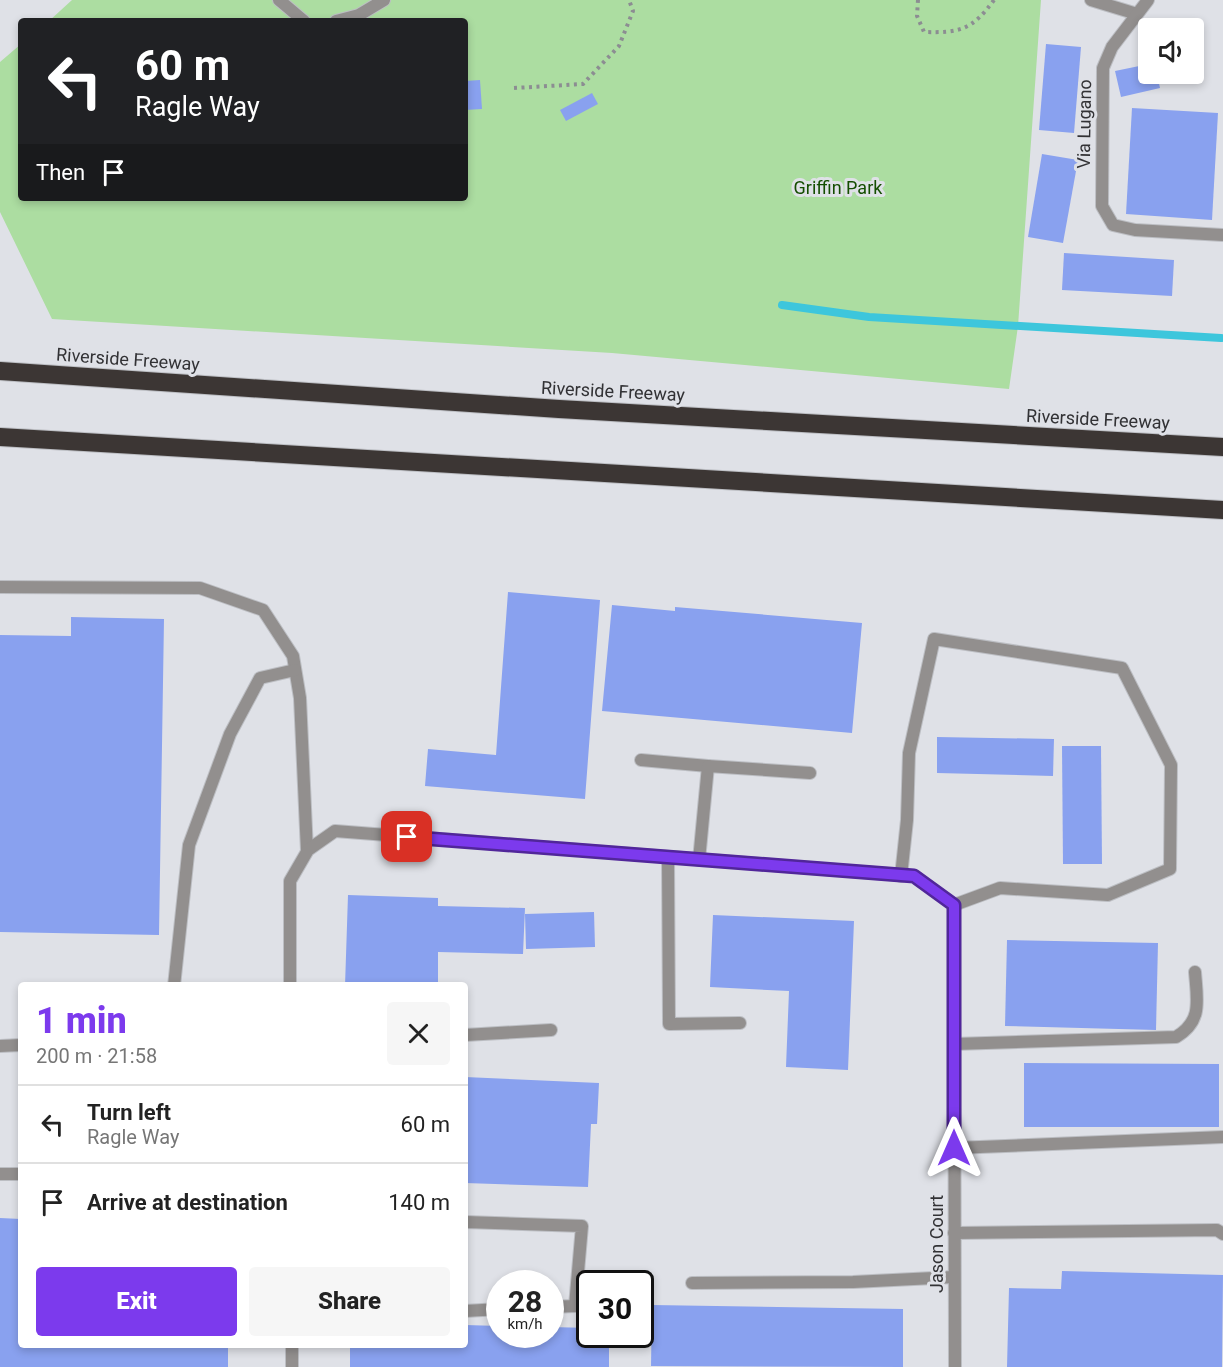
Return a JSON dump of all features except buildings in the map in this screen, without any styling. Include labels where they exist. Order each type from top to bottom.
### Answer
[{"type":"highway","name":"Riverside Freeway","points":[[0,371],[571,410],[1223,447]]},
{"type":"highway","points":[[0,437],[1223,510]]},
{"type":"street","points":[[279,0],[300,18]]},
{"type":"street","points":[[347,18],[358,15],[384,0]]},
{"type":"street","points":[[1091,0],[1137,14]]},
{"type":"street","name":"Via Lugano","points":[[1148,0],[1112,47],[1103,68],[1102,206],[1113,225],[1135,230],[1223,235]]},
{"type":"street","points":[[0,587],[200,588],[263,610],[293,656],[296,670],[300,698],[307,851]]},
{"type":"street","points":[[290,982],[290,881],[307,851],[335,831],[901,876],[914,876],[954,905],[1000,888],[1108,895],[1170,869],[1171,765],[1122,668],[934,639],[909,753],[907,820],[901,876]]},
{"type":"street","points":[[174,982],[189,845],[230,734],[260,678],[296,670]]},
{"type":"street","points":[[641,760],[810,773]]},
{"type":"street","points":[[699,860],[708,766]]},
{"type":"street","points":[[668,857],[669,1024],[740,1023]]},
{"type":"street","name":"Jason Court","points":[[954,905],[954,1367]]},
{"type":"street","points":[[954,1044],[1176,1037],[1191,1028],[1196,1015],[1195,972]]},
{"type":"street","points":[[468,1035],[551,1030]]},
{"type":"street","points":[[0,1046],[18,1046]]},
{"type":"street","points":[[954,1148],[1223,1137]]},
{"type":"street","points":[[0,1174],[18,1173]]},
{"type":"street","points":[[468,1222],[582,1226],[575,1306],[564,1306]]},
{"type":"street","points":[[954,1233],[1217,1230],[1223,1234]]},
{"type":"street","points":[[692,1283],[853,1282],[954,1276]]},
{"type":"street","points":[[468,1311],[486,1310]]},
{"type":"street","points":[[292,1348],[292,1367]]},
{"type":"path","points":[[514,88],[583,84],[619,46],[633,11],[629,0]]},
{"type":"path","points":[[918,0],[917,16],[924,32],[951,33],[969,27],[994,0]]},
{"type":"green space","name":"Griffin Park","points":[[72,0],[1041,0],[1018,326],[1009,389],[612,353],[52,319],[0,212],[0,62],[18,47],[18,201],[468,201],[468,18],[52,18]]},
{"type":"waterway","points":[[782,305],[869,317],[1221,338]]},
{"type":"route","points":[[407,837],[914,876],[954,905],[954,1148]]}]
